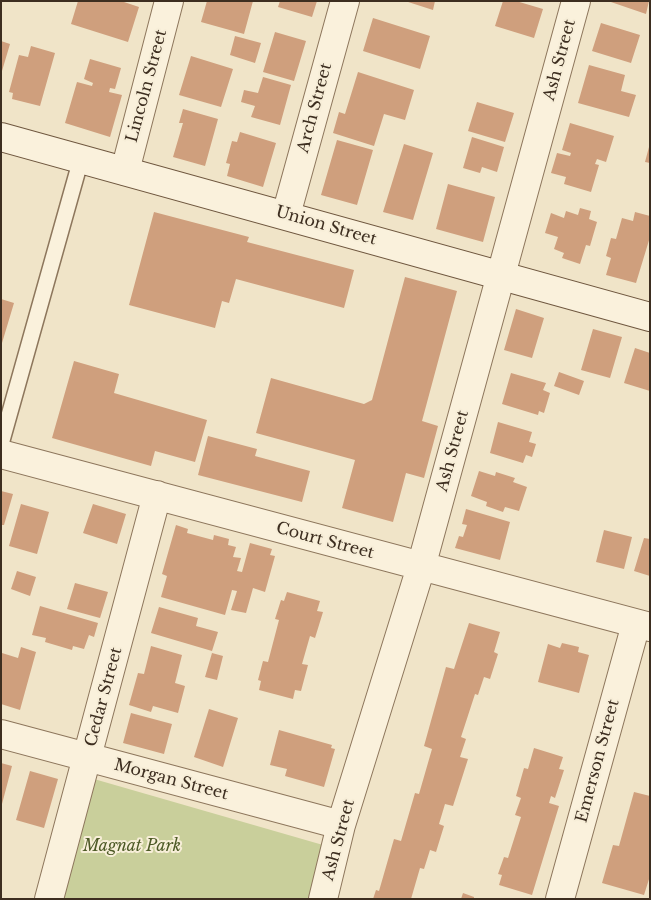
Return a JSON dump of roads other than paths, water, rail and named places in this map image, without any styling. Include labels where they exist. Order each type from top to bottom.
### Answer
[{"type":"street","name":"Lincoln Street","points":[[125,171],[169,1]]},
{"type":"street","name":"Arch Street","points":[[286,215],[345,1]]},
{"type":"street","name":"Ash Street","points":[[323,899],[341,825],[421,567],[576,1]]},
{"type":"street","name":"Union Street","points":[[1,137],[650,317]]},
{"type":"street","name":"Court Street","points":[[1,454],[643,626]]},
{"type":"street","name":"Cedar Street","points":[[49,899],[157,495]]},
{"type":"street","name":"Emerson Street","points":[[560,899],[643,626]]},
{"type":"street","name":"Morgan Street","points":[[1,734],[341,825]]},
{"type":"lane","points":[[1,444],[81,159]]},
{"type":"park label","name":"Magnat Park","points":[[132,846]]}]
